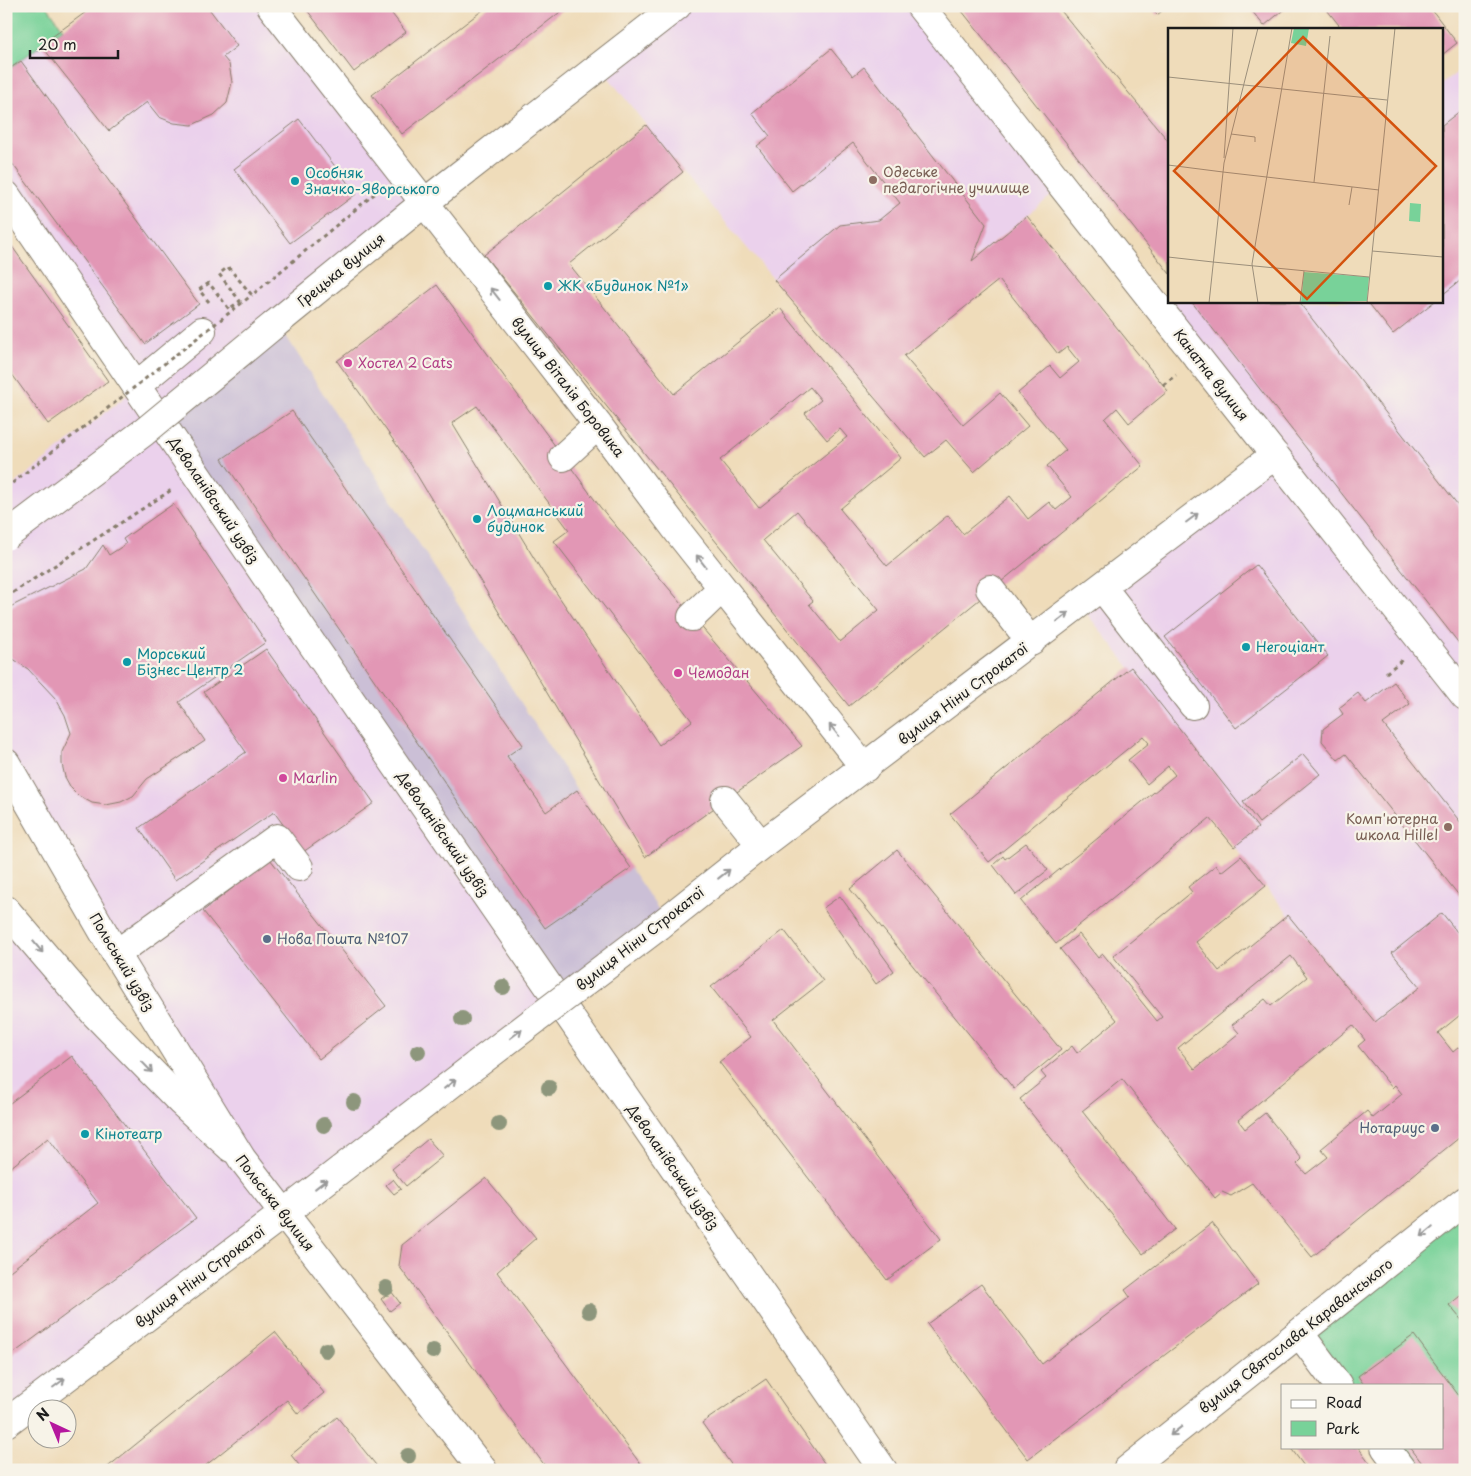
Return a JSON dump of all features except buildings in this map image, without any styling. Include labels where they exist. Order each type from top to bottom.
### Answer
[{"type":"street","name":"вулиця Віталія Боровика","points":[[271,6],[598,425],[722,588],[865,768]]},
{"type":"street","name":"Грецька вулиця","points":[[6,536],[144,432],[424,203],[678,6]]},
{"type":"street","name":"Канатна вулиця","points":[[920,6],[1465,696]]},
{"type":"street","name":"Деволанівський узвіз","points":[[6,195],[196,474],[883,1470]]},
{"type":"street","points":[[136,386],[211,324]]},
{"type":"street","points":[[563,457],[598,425]]},
{"type":"street","name":"вулиця Ніни Строкатої","points":[[6,1423],[283,1214],[659,926],[761,845],[1275,456]]},
{"type":"street","points":[[1102,587],[1193,705]]},
{"type":"street","points":[[692,617],[722,588]]},
{"type":"street","points":[[990,589],[1031,642]]},
{"type":"street","name":"Польський узвіз","points":[[6,763],[116,954],[242,1159]]},
{"type":"street","points":[[725,800],[761,845]]},
{"type":"street","points":[[116,954],[277,838],[299,867]]},
{"type":"street","name":"Польська вулиця","points":[[6,910],[95,1014],[181,1102],[242,1159],[483,1470]]},
{"type":"street","name":"вулиця Святослава Караванського","points":[[1127,1470],[1465,1201]]},
{"type":"street","points":[[1300,1334],[1337,1384]]},
{"type":"street","points":[[1386,1448],[1402,1470]]},
{"type":"path","points":[[6,488],[252,295],[400,172]]},
{"type":"path","points":[[210,303],[199,290],[209,283],[229,309],[240,301],[219,274],[228,267],[252,295]]},
{"type":"path","points":[[6,597],[196,474]]},
{"type":"shaded area","points":[[94,6],[260,6],[417,207],[158,416],[6,194],[6,71]]},
{"type":"shaded area","name":"Одеське педагогічне училище","points":[[683,6],[918,6],[1062,187],[845,364],[683,172],[602,69]]},
{"type":"shaded area","points":[[1463,68],[1465,70],[1465,692],[1160,308],[1168,301],[1444,302],[1444,82]]},
{"type":"shaded area","points":[[279,325],[577,790],[665,919],[559,1000],[164,419]]},
{"type":"shaded area","points":[[135,389],[557,1001],[282,1211],[6,754],[6,491]]},
{"type":"shaded area","points":[[1273,460],[1465,703],[1465,951],[1375,1022],[1234,847],[1258,827],[1083,609]]},
{"type":"shaded area","points":[[6,918],[282,1214],[37,1398],[28,1398],[28,1404],[6,1421]]},
{"type":"green space","points":[[6,6],[47,6],[63,29],[6,71]]},
{"type":"green space","points":[[1465,1204],[1465,1470],[1407,1470],[1391,1448],[1444,1448],[1444,1384],[1341,1384],[1304,1336]]},
{"type":"place","name":"Одеське педагогічне училище","points":[[873,180]]},
{"type":"place","name":"Особняк Значко-Яворського","points":[[295,181]]},
{"type":"place","name":"ЖК «Будинок №1»","points":[[548,286]]},
{"type":"place","name":"Хостел 2 Cats","points":[[348,363]]},
{"type":"place","name":"Лоцманський будинок","points":[[477,519]]},
{"type":"place","name":"Негоціант","points":[[1246,647]]},
{"type":"place","name":"Морський Бізнес-Центр 2","points":[[127,662]]},
{"type":"place","name":"Чемодан","points":[[678,673]]},
{"type":"place","name":"Marlin","points":[[283,778]]},
{"type":"place","name":"Комп'ютерна школа Hillel","points":[[1448,827]]},
{"type":"place","name":"Нова Пошта №107","points":[[267,939]]},
{"type":"place","name":"Нотариус","points":[[1435,1128]]},
{"type":"place","name":"Кінотеатр","points":[[85,1134]]}]
